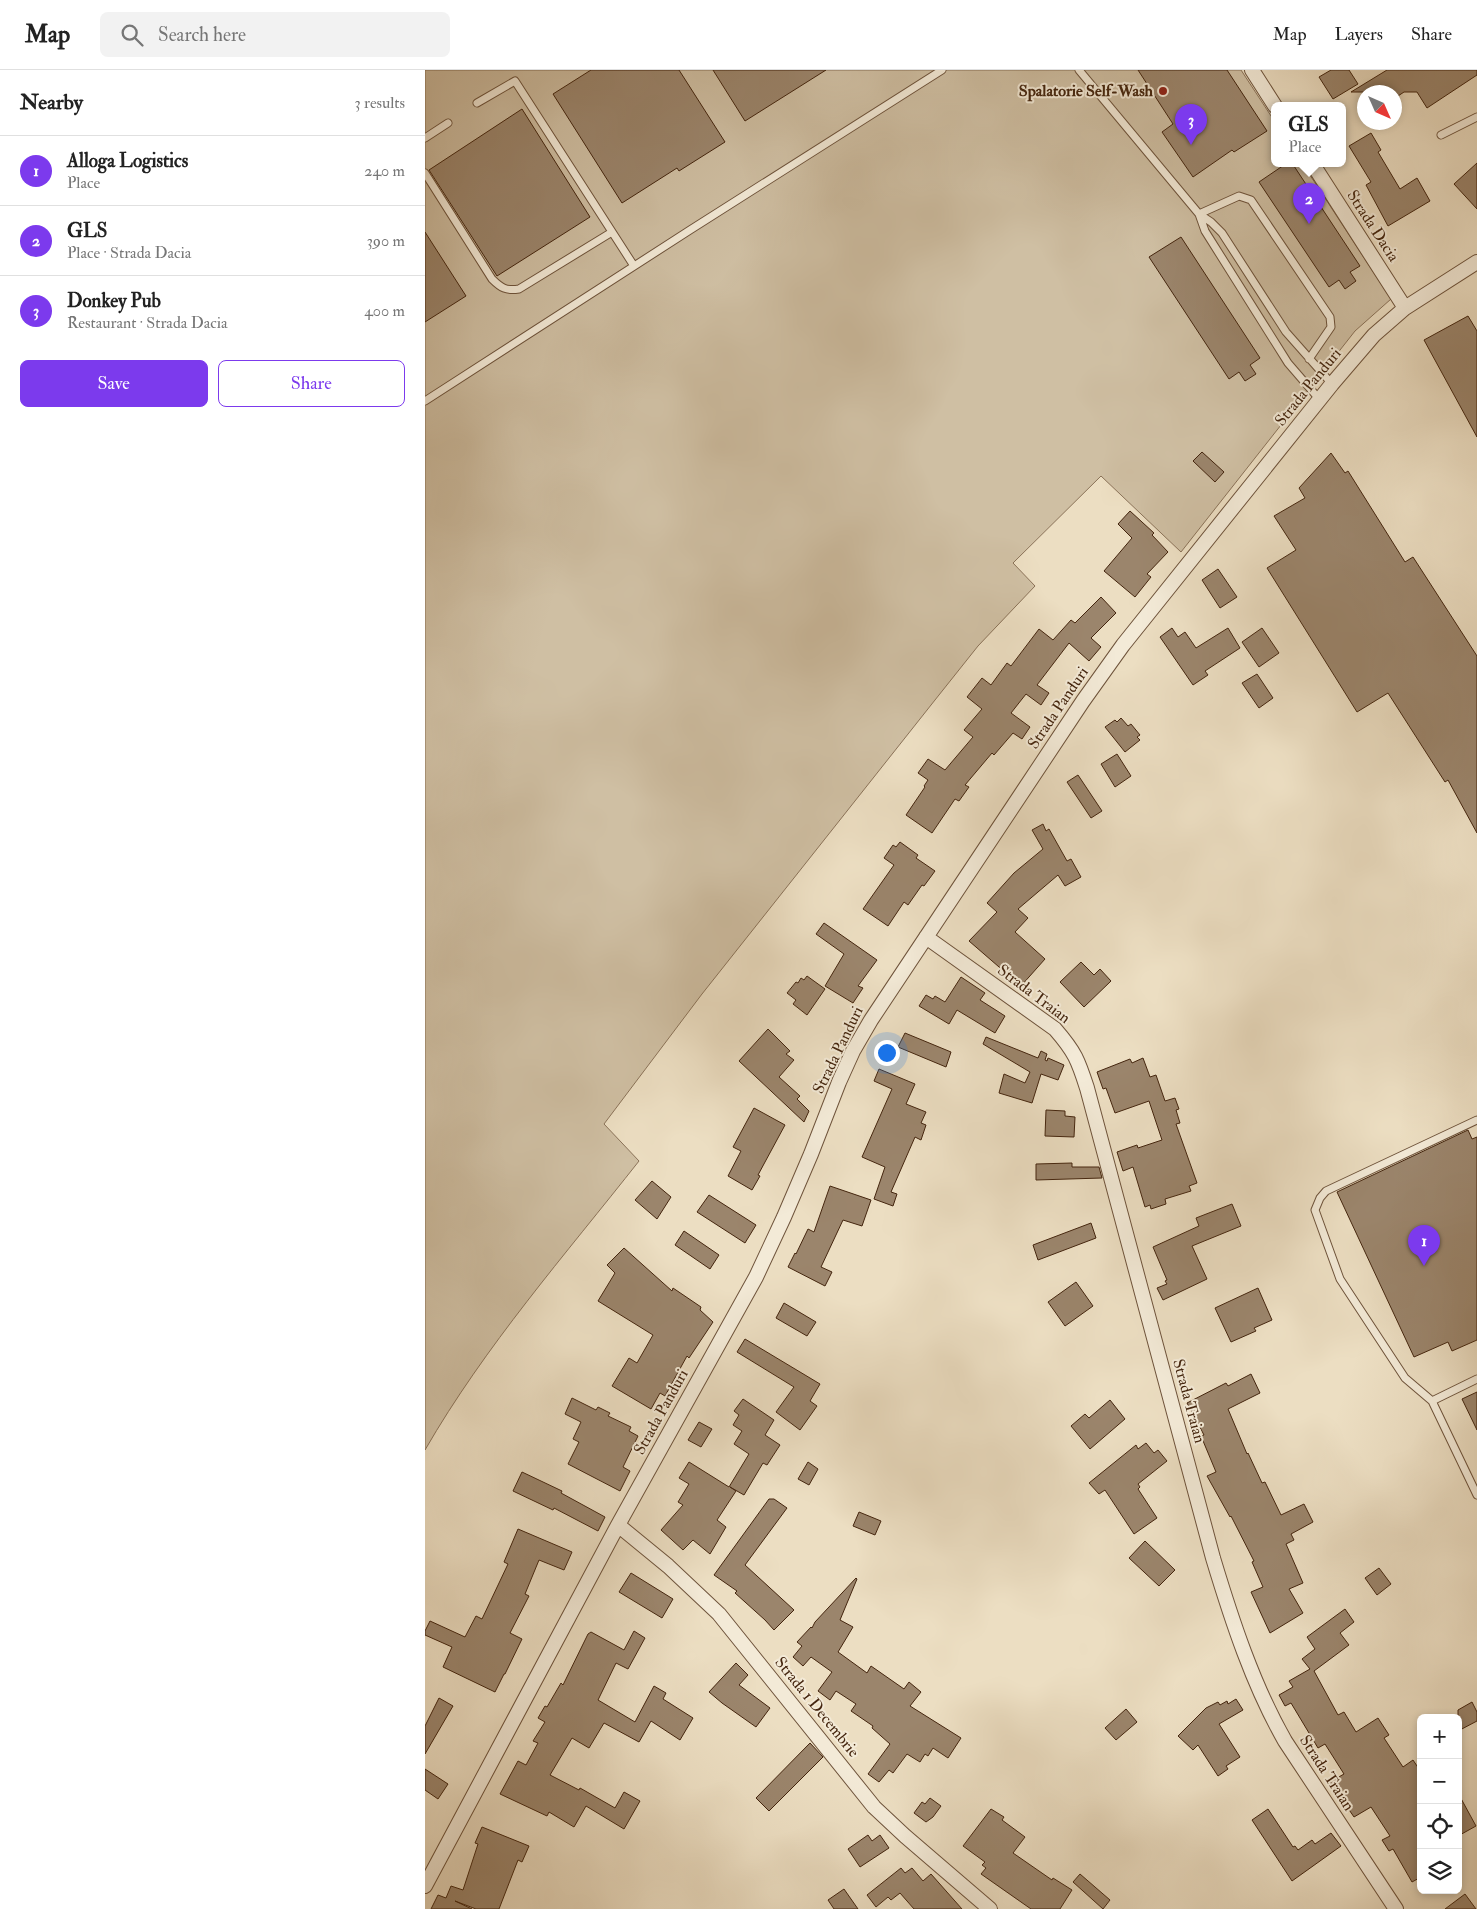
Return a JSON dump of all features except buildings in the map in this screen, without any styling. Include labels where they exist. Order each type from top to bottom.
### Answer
[{"type":"street","points":[[1252,70],[1272,102]]},
{"type":"street","name":"Strada Dacia","points":[[1315,167],[1405,308]]},
{"type":"street","name":"Strada Panduri","points":[[425,1886],[618,1526],[756,1277],[785,1217],[853,1051],[871,1020],[1077,709],[1123,645],[1332,384],[1374,335],[1405,308],[1477,262]]},
{"type":"street","name":"Strada Traian","points":[[926,937],[1055,1030],[1070,1046],[1078,1059],[1227,1606],[1271,1716],[1285,1741],[1396,1909]]},
{"type":"street","name":"Strada 1 Decembrie","points":[[618,1526],[668,1566],[719,1614],[874,1807],[990,1909]]},
{"type":"lane","points":[[425,401],[943,70]]},
{"type":"lane","points":[[1079,70],[1199,214],[1222,233],[1286,332],[1332,384]]},
{"type":"lane","points":[[477,103],[515,81],[634,266]]},
{"type":"lane","points":[[1441,136],[1477,117]]},
{"type":"lane","points":[[425,138],[448,124]]},
{"type":"lane","points":[[425,172],[492,279],[499,286],[508,290],[519,290],[612,232]]},
{"type":"lane","points":[[1199,214],[1239,196],[1251,200],[1329,317],[1331,327],[1309,359]]},
{"type":"lane","points":[[1199,214],[1205,231],[1288,363],[1320,400]]},
{"type":"lane","points":[[1477,1120],[1326,1191],[1319,1198],[1315,1210],[1340,1279],[1405,1378],[1432,1401],[1477,1495]]},
{"type":"lane","points":[[1432,1401],[1477,1379]]},
{"type":"shaded area","points":[[425,70],[1241,70],[1271,116],[1271,167],[1305,167],[1391,299],[1355,331],[1181,552],[1101,476],[1013,563],[1035,586],[978,646],[702,994],[604,1124],[639,1161],[555,1266],[473,1374],[425,1450]]},
{"type":"place","name":"Spalatorie Self-Wash","points":[[1163,91]]},
{"type":"place","name":"Donkey Pub","points":[[1191,145]]},
{"type":"place","name":"GLS","points":[[1309,224]]},
{"type":"place","name":"Alloga Logistics","points":[[1424,1266]]}]
